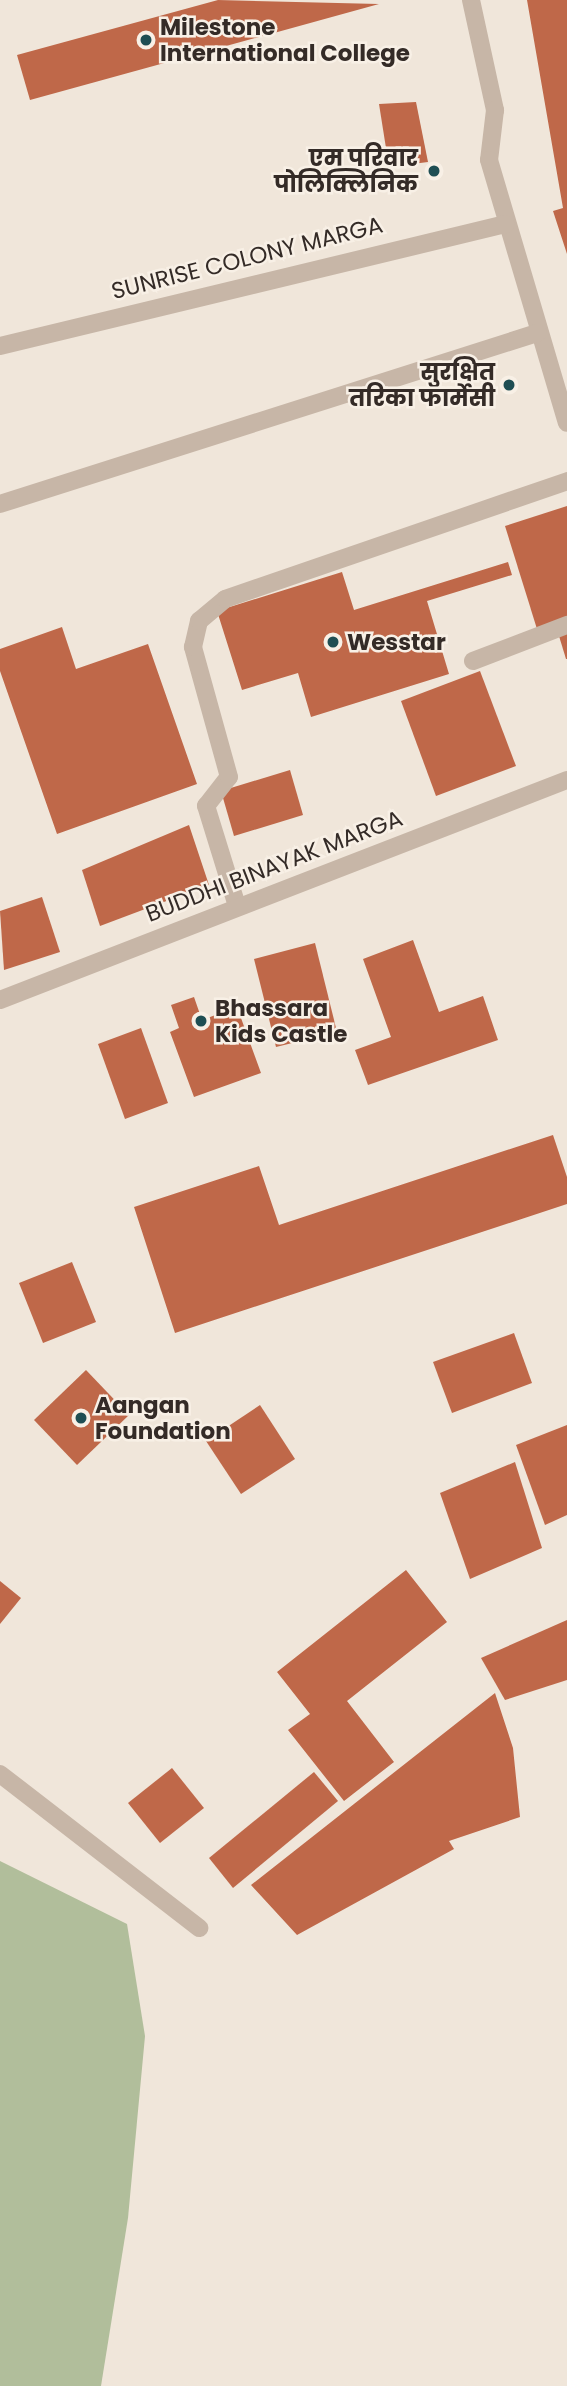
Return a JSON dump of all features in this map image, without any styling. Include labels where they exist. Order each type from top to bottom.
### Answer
[{"type":"street","points":[[471,0],[495,110],[489,160],[537,333],[567,422]]},
{"type":"street","name":"SUNRISE COLONY MARGA","points":[[0,346],[506,224]]},
{"type":"street","points":[[0,504],[537,333]]},
{"type":"street","points":[[237,906],[206,806],[229,777],[193,647],[199,621],[225,599],[567,481]]},
{"type":"street","points":[[473,661],[567,625]]},
{"type":"street","name":"BUDDHI BINAYAK MARGA","points":[[0,1000],[567,780]]},
{"type":"street","points":[[0,1774],[199,1928]]},
{"type":"green space","points":[[0,1861],[127,1924],[145,2036],[128,2218],[101,2386],[0,2386]]},
{"type":"building","points":[[218,0],[379,4],[30,100],[17,55]]},
{"type":"building","points":[[527,0],[567,0],[567,254],[553,211],[563,208]]},
{"type":"building","points":[[416,102],[428,162],[389,167],[379,104]]},
{"type":"building","points":[[567,506],[567,619],[537,629],[505,526]]},
{"type":"building","name":"Wesstar","points":[[508,562],[512,575],[427,601],[449,674],[311,717],[298,673],[242,690],[217,611],[342,572],[354,610]]},
{"type":"building","points":[[62,627],[76,669],[148,644],[197,784],[57,834],[0,671],[0,649]]},
{"type":"building","points":[[567,633],[567,659],[566,659],[559,636]]},
{"type":"building","points":[[480,671],[516,766],[436,796],[401,701]]},
{"type":"building","points":[[290,770],[303,815],[234,836],[221,791]]},
{"type":"building","points":[[189,825],[209,885],[100,926],[82,870]]},
{"type":"building","points":[[42,897],[60,952],[4,970],[0,911]]},
{"type":"building","points":[[413,940],[439,1012],[483,996],[498,1040],[368,1085],[355,1050],[391,1037],[363,959]]},
{"type":"building","points":[[315,943],[337,1032],[276,1047],[254,959]]},
{"type":"building","points":[[194,997],[202,1020],[237,1007],[261,1073],[194,1097],[170,1032],[179,1028],[171,1005]]},
{"type":"building","points":[[141,1028],[168,1103],[125,1119],[98,1044]]},
{"type":"building","points":[[553,1135],[567,1177],[567,1204],[175,1333],[134,1207],[259,1166],[279,1225]]},
{"type":"building","points":[[72,1262],[96,1322],[43,1343],[19,1283]]},
{"type":"building","points":[[514,1333],[532,1383],[452,1413],[433,1362]]},
{"type":"building","name":"Aangan Foundation","points":[[86,1370],[129,1415],[77,1465],[34,1420]]},
{"type":"building","points":[[260,1405],[295,1459],[241,1494],[206,1441]]},
{"type":"building","points":[[567,1425],[567,1515],[545,1525],[516,1445]]},
{"type":"building","points":[[515,1462],[542,1548],[470,1579],[440,1493]]},
{"type":"building","points":[[406,1570],[447,1622],[347,1701],[394,1762],[344,1801],[288,1730],[310,1714],[277,1672]]},
{"type":"building","points":[[0,1581],[21,1598],[0,1624]]},
{"type":"building","points":[[567,1620],[567,1680],[505,1700],[481,1658]]},
{"type":"building","points":[[495,1693],[513,1748],[520,1817],[449,1841],[454,1849],[297,1935],[251,1885]]},
{"type":"building","points":[[172,1768],[204,1808],[160,1843],[128,1803]]},
{"type":"building","points":[[314,1772],[338,1801],[233,1888],[209,1858]]},
{"type":"place","name":"Milestone International College","points":[[146,40]]},
{"type":"place","name":"एम परिवार पोलिक्लिनिक","points":[[434,171]]},
{"type":"place","name":"सुरक्षित तरिका फार्मेसी","points":[[509,385]]},
{"type":"place","name":"Wesstar","points":[[333,642]]},
{"type":"place","name":"Bhassara Kids Castle","points":[[201,1021]]},
{"type":"place","name":"Aangan Foundation","points":[[81,1418]]}]
